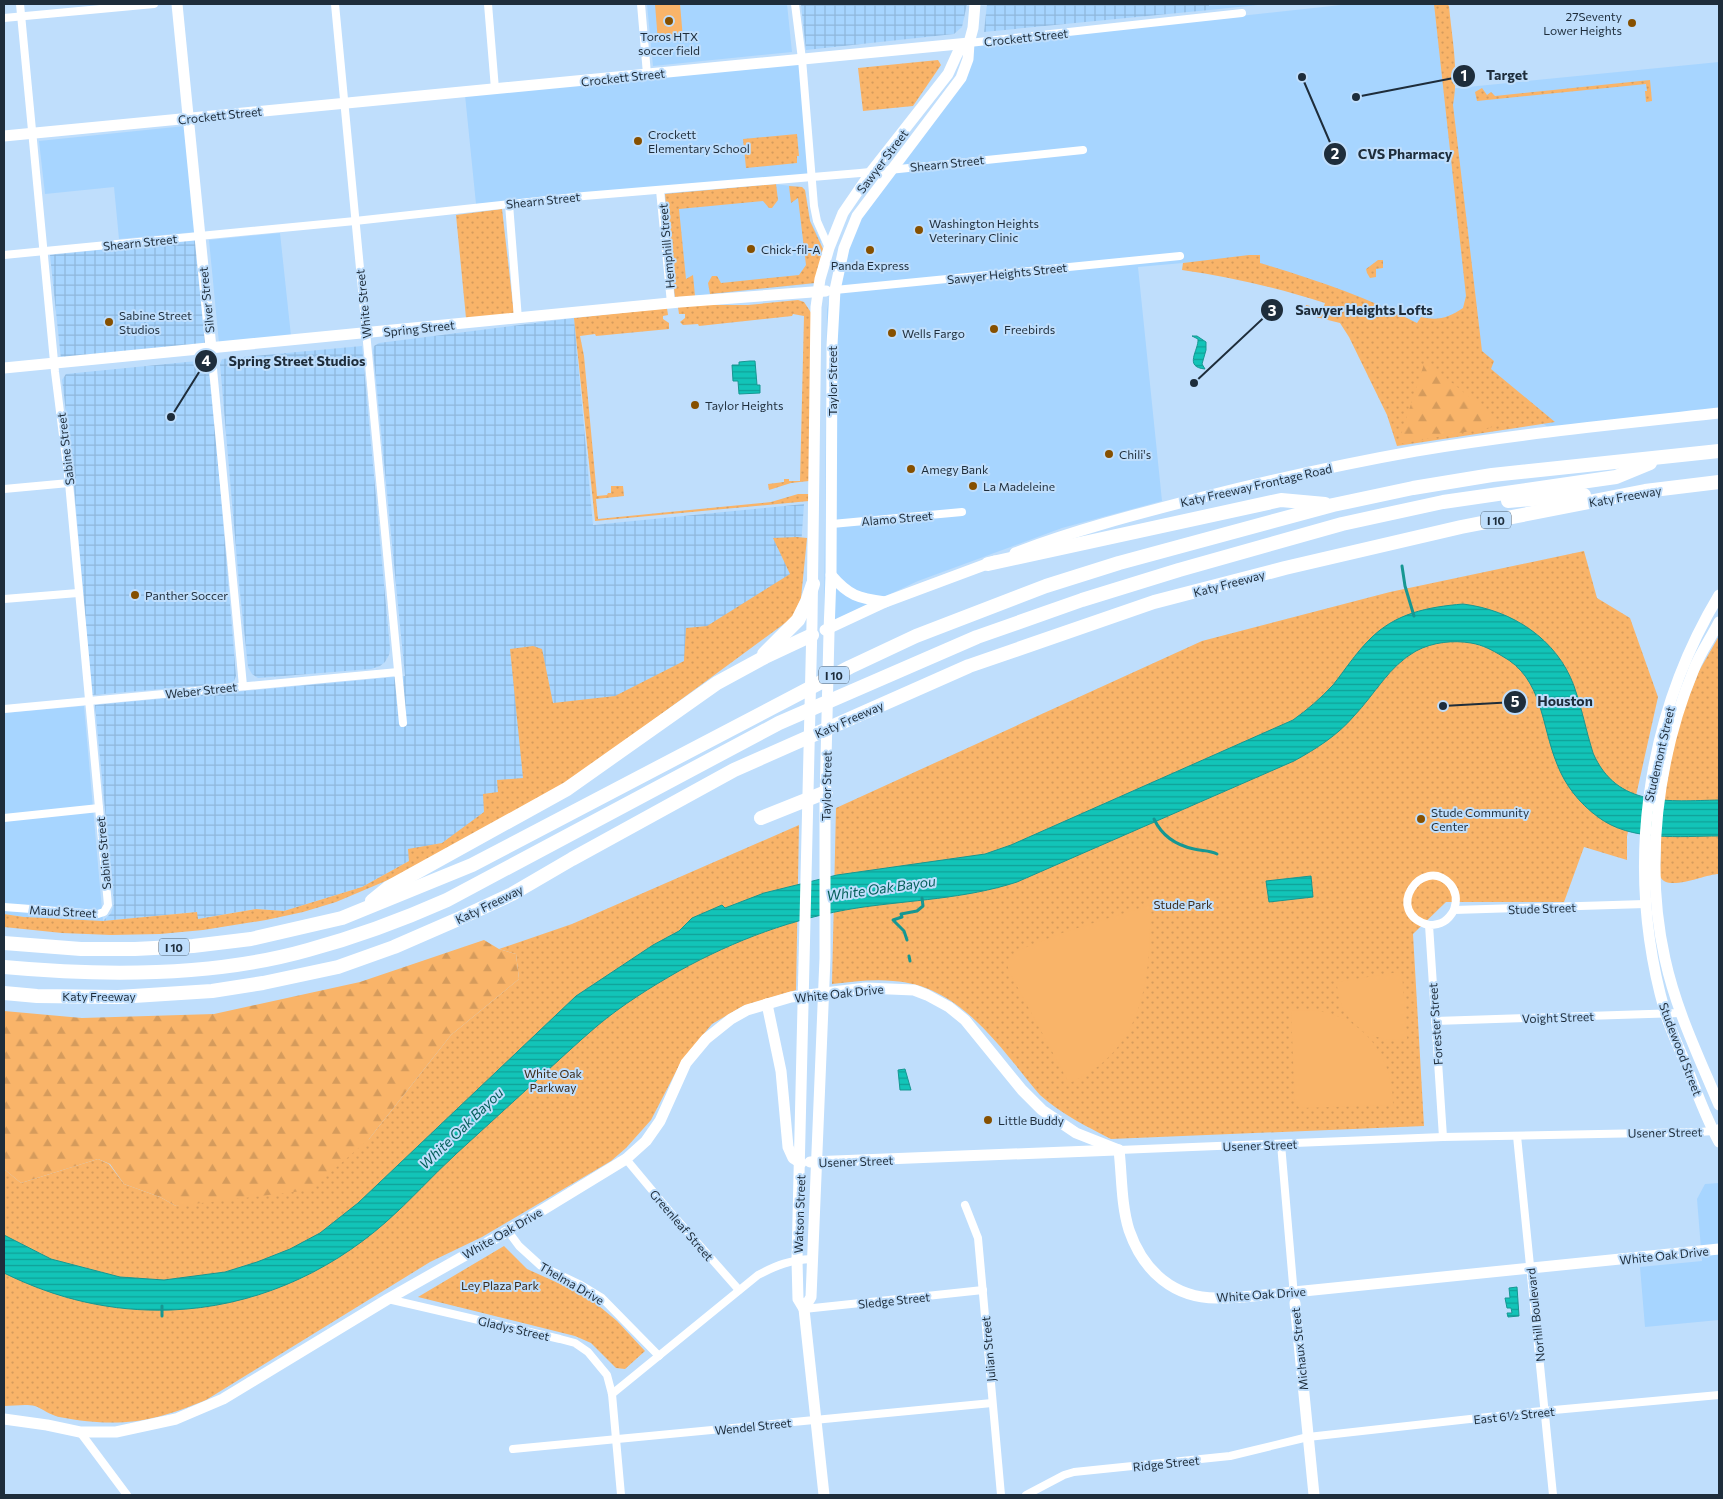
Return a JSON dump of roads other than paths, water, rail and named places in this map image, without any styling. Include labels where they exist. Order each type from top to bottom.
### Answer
[{"type":"highway","name":"I 10","points":[[4,943],[81,949],[192,946],[251,939],[342,918],[472,864],[783,701],[916,636],[981,610],[1082,574],[1336,504],[1413,488],[1492,475],[1719,451]]},
{"type":"highway","points":[[4,968],[96,973],[162,972],[211,968],[308,951],[394,923],[447,900],[779,723],[977,637],[1082,600],[1256,548],[1443,502],[1616,477],[1667,456]]},
{"type":"highway","name":"Katy Freeway","points":[[4,993],[37,996],[118,997],[212,991],[263,983],[338,967],[394,947],[512,894],[580,854],[734,770],[969,666],[1154,602],[1347,553],[1461,527],[1645,491],[1719,482]]},
{"type":"highway","points":[[1342,528],[1512,500],[1645,491]]},
{"type":"highway","points":[[988,564],[1281,500],[1336,504]]},
{"type":"highway","points":[[758,661],[798,620],[813,584]]},
{"type":"highway","points":[[360,910],[388,888],[567,789],[717,683],[758,661],[812,639]]},
{"type":"highway","points":[[761,818],[826,792]]},
{"type":"main road","name":"Silver Street","points":[[177,4],[211,348]]},
{"type":"main road","name":"Sawyer Street","points":[[835,290],[844,248],[857,216],[961,78],[968,59],[975,4]]},
{"type":"main road","name":"Crockett Street","points":[[4,136],[969,43]]},
{"type":"main road","name":"Sawyer Street","points":[[818,291],[829,248],[844,213],[871,172],[948,74],[958,52],[969,43]]},
{"type":"main road","name":"Spring Street","points":[[4,368],[671,303],[835,290]]},
{"type":"main road","name":"Taylor Street","points":[[816,1162],[825,958],[825,807],[832,524],[832,345],[835,290]]},
{"type":"main road","name":"Taylor Street","points":[[801,1163],[807,799],[813,584],[816,307],[818,291]]},
{"type":"main road","name":"Katy Freeway Frontage Road","points":[[812,639],[885,602],[1055,538],[1133,514],[1333,466],[1418,451],[1719,413]]},
{"type":"main road","points":[[815,417],[832,416]]},
{"type":"main road","points":[[831,575],[847,592],[863,598],[885,602]]},
{"type":"main road","name":"Studemont Street","points":[[1645,899],[1645,828],[1648,800],[1669,724],[1678,682],[1696,636],[1719,595]]},
{"type":"main road","name":"Studemont Street","points":[[1656,892],[1656,814],[1669,724],[1694,668],[1719,622]]},
{"type":"main road","name":"Studewood Street","points":[[1656,892],[1665,961],[1680,1013],[1719,1105]]},
{"type":"main road","name":"Studewood Street","points":[[1645,899],[1653,964],[1666,1014],[1716,1129],[1719,1142]]},
{"type":"main road","name":"White Oak Drive","points":[[4,1419],[80,1432],[116,1432],[176,1419],[223,1399],[388,1299],[508,1231],[626,1158],[646,1141],[660,1121],[686,1064],[706,1039],[731,1019],[747,1010],[791,997],[866,988],[914,990],[949,1007],[965,1020],[1022,1090],[1042,1110],[1076,1133],[1119,1150],[1124,1198],[1130,1230],[1144,1259],[1164,1282],[1189,1294],[1218,1299],[1294,1298],[1530,1269],[1719,1249]]},
{"type":"main road","name":"Watson Street","points":[[767,1004],[781,1071],[788,1147],[793,1158],[801,1163],[798,1299],[804,1309],[824,1495]]},
{"type":"main road","points":[[1075,1153],[1076,1133]]},
{"type":"main road","name":"Usener Street","points":[[801,1163],[1119,1150]]},
{"type":"main road","name":"Watson Street","points":[[804,1309],[811,1297],[816,1162]]},
{"type":"main road","name":"Michaux Street","points":[[1294,1298],[1314,1495]]},
{"type":"street","name":"Sabine Street","points":[[20,4],[54,364],[70,483],[78,593],[107,895]]},
{"type":"street","points":[[4,18],[154,4]]},
{"type":"street","name":"White Street","points":[[335,4],[403,723]]},
{"type":"street","points":[[488,4],[496,89]]},
{"type":"street","points":[[641,4],[647,74]]},
{"type":"street","points":[[795,4],[817,221],[829,248]]},
{"type":"street","name":"Crockett Street","points":[[969,43],[1242,13]]},
{"type":"street","name":"Shearn Street","points":[[4,255],[509,204],[871,172],[1083,150]]},
{"type":"street","name":"Hemphill Street","points":[[660,190],[671,303]]},
{"type":"street","points":[[509,204],[518,319]]},
{"type":"street","name":"Sawyer Heights Street","points":[[835,290],[1180,256]]},
{"type":"street","name":"Silver Street","points":[[211,348],[243,686]]},
{"type":"street","points":[[4,489],[70,483]]},
{"type":"street","name":"Alamo Street","points":[[832,524],[962,512]]},
{"type":"street","points":[[4,600],[78,593]]},
{"type":"street","name":"Weber Street","points":[[4,709],[398,672]]},
{"type":"street","points":[[4,818],[99,808]]},
{"type":"street","points":[[1435,876],[1448,883],[1456,895],[1454,910],[1444,922],[1436,925],[1421,923],[1415,919],[1408,906],[1409,891],[1413,884],[1427,877],[1435,876]]},
{"type":"street","name":"Maud Street","points":[[4,907],[98,914],[104,912],[107,908],[107,895]]},
{"type":"street","name":"Stude Street","points":[[1454,910],[1645,899]]},
{"type":"street","name":"Forester Street","points":[[1429,925],[1443,1138]]},
{"type":"street","name":"Voight Street","points":[[1435,1021],[1680,1013]]},
{"type":"street","name":"Usener Street","points":[[1119,1150],[1716,1129]]},
{"type":"street","name":"Norhill Boulevard","points":[[1517,1136],[1552,1495]]},
{"type":"street","name":"Michaux Street","points":[[1281,1144],[1294,1298]]},
{"type":"street","name":"Greenleaf Street","points":[[626,1158],[671,1213],[739,1290]]},
{"type":"street","name":"Julian Street","points":[[965,1205],[978,1238],[1001,1495]]},
{"type":"street","name":"Thelma Drive","points":[[508,1231],[519,1246],[541,1266],[579,1284],[602,1298],[659,1356]]},
{"type":"street","points":[[612,1394],[758,1275],[776,1265],[812,1259]]},
{"type":"street","name":"Sledge Street","points":[[804,1309],[983,1290]]},
{"type":"street","name":"Gladys Street","points":[[388,1299],[575,1343],[588,1352],[603,1368],[612,1394],[622,1495]]},
{"type":"street","name":"East 6½ Street","points":[[1308,1437],[1544,1411],[1719,1395]]},
{"type":"street","name":"Wendel Street","points":[[513,1449],[992,1403]]},
{"type":"street","points":[[80,1432],[127,1495]]},
{"type":"street","name":"Ridge Street","points":[[1026,1495],[1069,1474],[1230,1456],[1274,1447],[1308,1437]]},
{"type":"water","points":[[1192,336],[1197,336],[1206,342],[1202,364],[1205,369],[1198,368],[1193,362],[1198,339]]},
{"type":"water","points":[[755,361],[757,385],[760,385],[760,393],[739,394],[738,381],[733,381],[732,365],[739,365],[739,362]]},
{"type":"water","name":"White Oak Bayou","points":[[1463,604],[1481,607],[1515,620],[1544,641],[1556,654],[1574,686],[1593,753],[1603,771],[1616,784],[1646,798],[1682,801],[1719,800],[1719,836],[1672,837],[1641,834],[1625,831],[1598,817],[1579,800],[1564,779],[1552,749],[1539,704],[1526,677],[1515,665],[1483,646],[1464,642],[1443,642],[1423,648],[1406,657],[1390,672],[1348,723],[1326,741],[1294,761],[1017,882],[957,896],[857,908],[810,918],[743,940],[679,971],[616,1011],[597,1026],[456,1154],[395,1214],[363,1241],[338,1258],[286,1285],[258,1295],[201,1308],[149,1310],[106,1306],[64,1297],[4,1273],[4,1235],[51,1259],[120,1277],[164,1280],[225,1272],[290,1249],[320,1233],[358,1203],[576,996],[653,945],[679,931],[692,918],[722,905],[725,908],[764,893],[837,875],[985,854],[1011,845],[1293,720],[1314,704],[1333,685],[1364,645],[1390,623],[1413,613],[1437,607]]},
{"type":"water","points":[[1311,876],[1313,897],[1269,902],[1266,881]]},
{"type":"water","points":[[905,1069],[911,1090],[900,1090],[898,1070]]},
{"type":"water","points":[[1517,1287],[1519,1316],[1508,1317],[1507,1313],[1512,1313],[1511,1308],[1507,1308],[1505,1298],[1510,1298],[1509,1288]]},
{"type":"waterway","points":[[1402,566],[1405,586],[1414,616]]},
{"type":"waterway","points":[[1154,819],[1165,835],[1175,842],[1197,850],[1217,854]]},
{"type":"waterway","name":"White Oak Bayou","points":[[907,940],[904,931],[893,920],[902,917],[901,914],[917,911],[923,906],[922,898]]},
{"type":"waterway","points":[[909,956],[910,961]]},
{"type":"waterway","points":[[162,1306],[162,1316]]},
{"type":"place","name":"Toros HTX soccer field","points":[[669,21]]},
{"type":"place","name":"27Seventy Lower Heights","points":[[1632,23]]},
{"type":"place","name":"CVS Pharmacy","points":[[1302,77]]},
{"type":"place","name":"Target","points":[[1356,97]]},
{"type":"place","name":"Crockett Elementary School","points":[[638,141]]},
{"type":"place","name":"Washington Heights Veterinary Clinic","points":[[919,230]]},
{"type":"place","name":"Chick-fil-A","points":[[751,249]]},
{"type":"place","name":"Panda Express","points":[[870,250]]},
{"type":"place","name":"Sabine Street Studios","points":[[109,322]]},
{"type":"place","name":"Freebirds","points":[[994,329]]},
{"type":"place","name":"Wells Fargo","points":[[892,333]]},
{"type":"place","name":"Sawyer Heights Lofts","points":[[1194,383]]},
{"type":"place","name":"Taylor Heights","points":[[695,405]]},
{"type":"place","name":"Spring Street Studios","points":[[171,417]]},
{"type":"place","name":"Chili's","points":[[1109,454]]},
{"type":"place","name":"Amegy Bank","points":[[911,469]]},
{"type":"place","name":"La Madeleine","points":[[973,486]]},
{"type":"place","name":"Panther Soccer","points":[[135,595]]},
{"type":"place","name":"Houston","points":[[1443,706]]},
{"type":"place","name":"Stude Community Center","points":[[1421,819]]},
{"type":"place","name":"Little Buddy","points":[[988,1120]]},
{"type":"park label","name":"Stude Park","points":[[1183,904]]},
{"type":"park label","name":"White Oak Parkway","points":[[553,1080]]},
{"type":"park label","name":"Ley Plaza Park","points":[[500,1285]]}]
